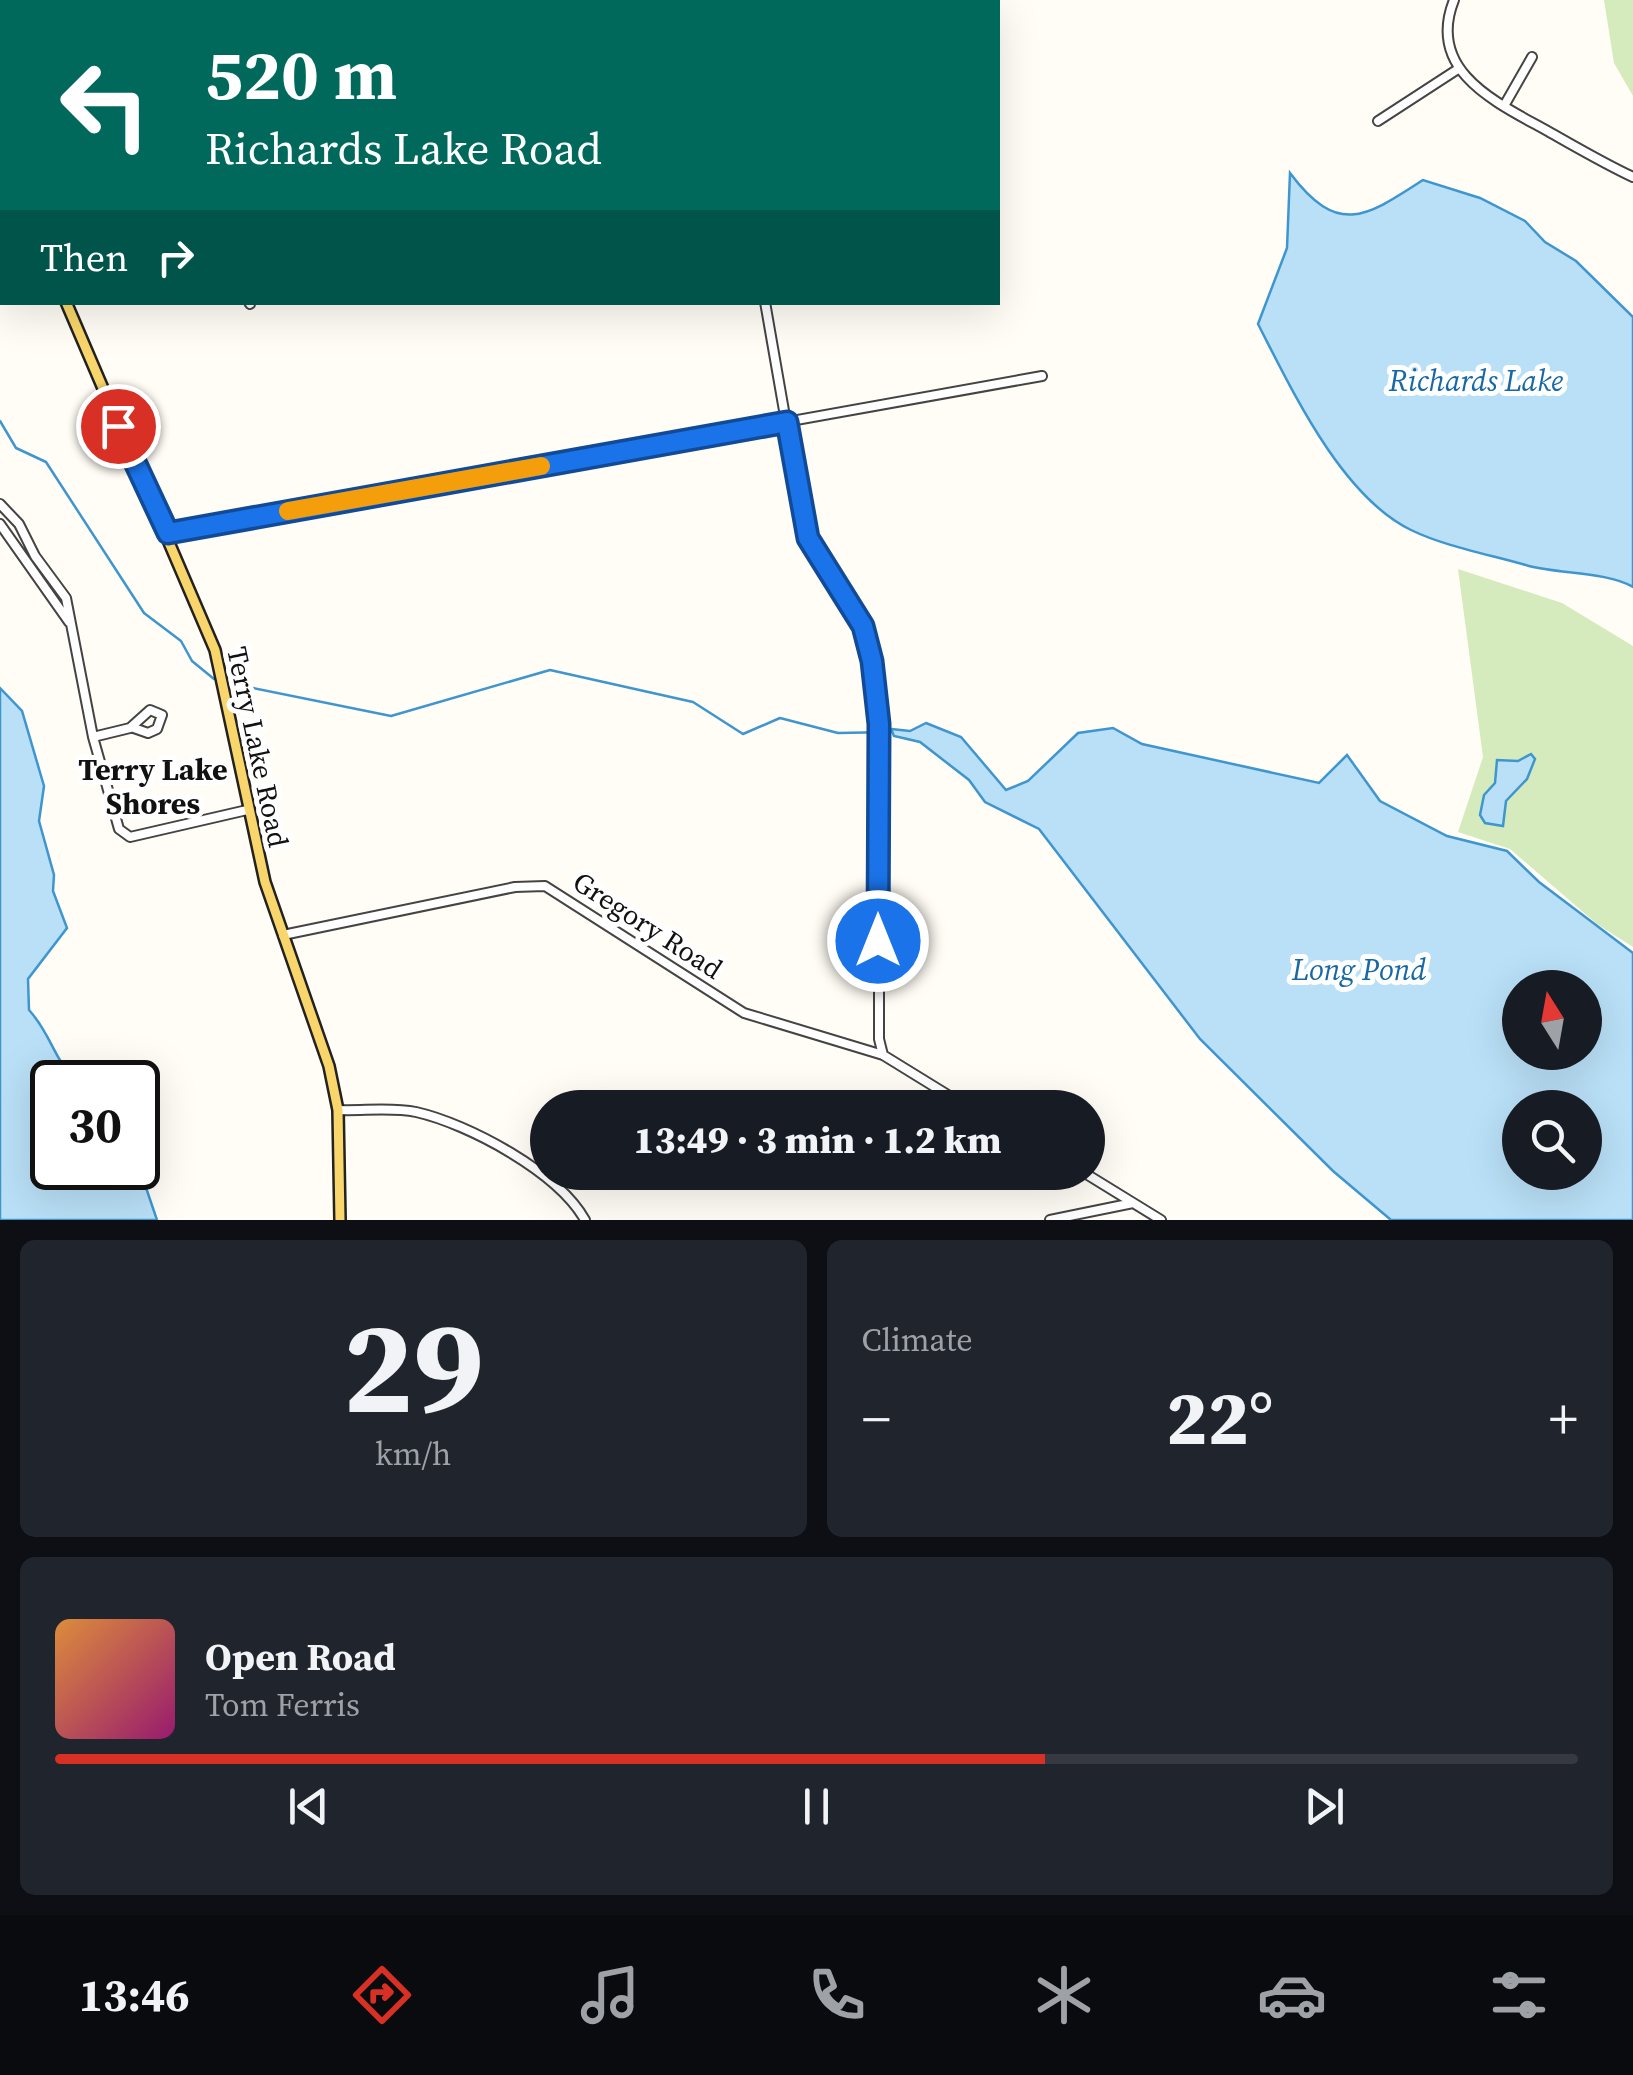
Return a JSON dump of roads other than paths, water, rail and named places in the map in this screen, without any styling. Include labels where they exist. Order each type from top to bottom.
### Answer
[{"type":"main road","name":"Terry Lake Road","points":[[67,305],[216,650],[247,810],[283,935],[322,1043],[338,1110],[340,1220]]},
{"type":"street","points":[[1454,0],[1448,39],[1458,69],[1478,91],[1633,177]]},
{"type":"street","points":[[1504,106],[1532,57]]},
{"type":"street","points":[[1378,121],[1458,69]]},
{"type":"street","points":[[766,305],[804,526],[863,626],[879,724],[878,1023],[883,1055]]},
{"type":"street","points":[[168,533],[1042,376]]},
{"type":"street","points":[[0,504],[19,524],[35,556],[66,598],[113,820],[124,834],[138,836],[247,810]]},
{"type":"street","points":[[0,524],[69,622]]},
{"type":"street","points":[[93,737],[130,728]]},
{"type":"street","name":"Gregory Road","points":[[283,935],[515,887],[545,886],[744,1013],[883,1055],[940,1090]]},
{"type":"street","points":[[338,1110],[411,1111],[441,1118],[544,1174],[585,1220]]},
{"type":"street","points":[[1105,1186],[1161,1220]]},
{"type":"street","points":[[1050,1220],[1133,1203]]},
{"type":"water","name":"Richards Lake","points":[[1290,173],[1307,193],[1338,213],[1369,211],[1423,180],[1480,198],[1525,221],[1545,242],[1576,261],[1633,317],[1633,587],[1611,579],[1529,566],[1425,536],[1386,514],[1362,493],[1321,439],[1258,324],[1287,248]]},
{"type":"water","points":[[0,688],[22,711],[44,786],[39,821],[54,875],[53,891],[67,928],[28,979],[29,1010],[60,1060],[30,1060],[30,1190],[147,1190],[157,1220],[0,1220]]},
{"type":"water","name":"Long Pond","points":[[926,723],[961,737],[1006,790],[1028,781],[1078,733],[1113,728],[1142,744],[1319,783],[1347,755],[1380,801],[1447,836],[1507,851],[1539,882],[1633,953],[1633,1220],[1391,1220],[1333,1171],[1200,1039],[1039,829],[985,802],[969,780],[920,742],[894,736],[891,729],[910,731]]},
{"type":"water","points":[[1531,754],[1535,759],[1527,779],[1506,801],[1503,826],[1485,823],[1480,815],[1484,795],[1495,783],[1497,760],[1518,761]]},
{"type":"waterway","points":[[0,421],[16,448],[46,462],[144,613],[181,641],[192,661],[214,679]]},
{"type":"waterway","points":[[243,686],[391,716],[550,670],[693,702],[743,734],[780,718],[838,733],[892,732]]},
{"type":"district","name":"Terry Lake Shores","points":[[153,787]]}]
